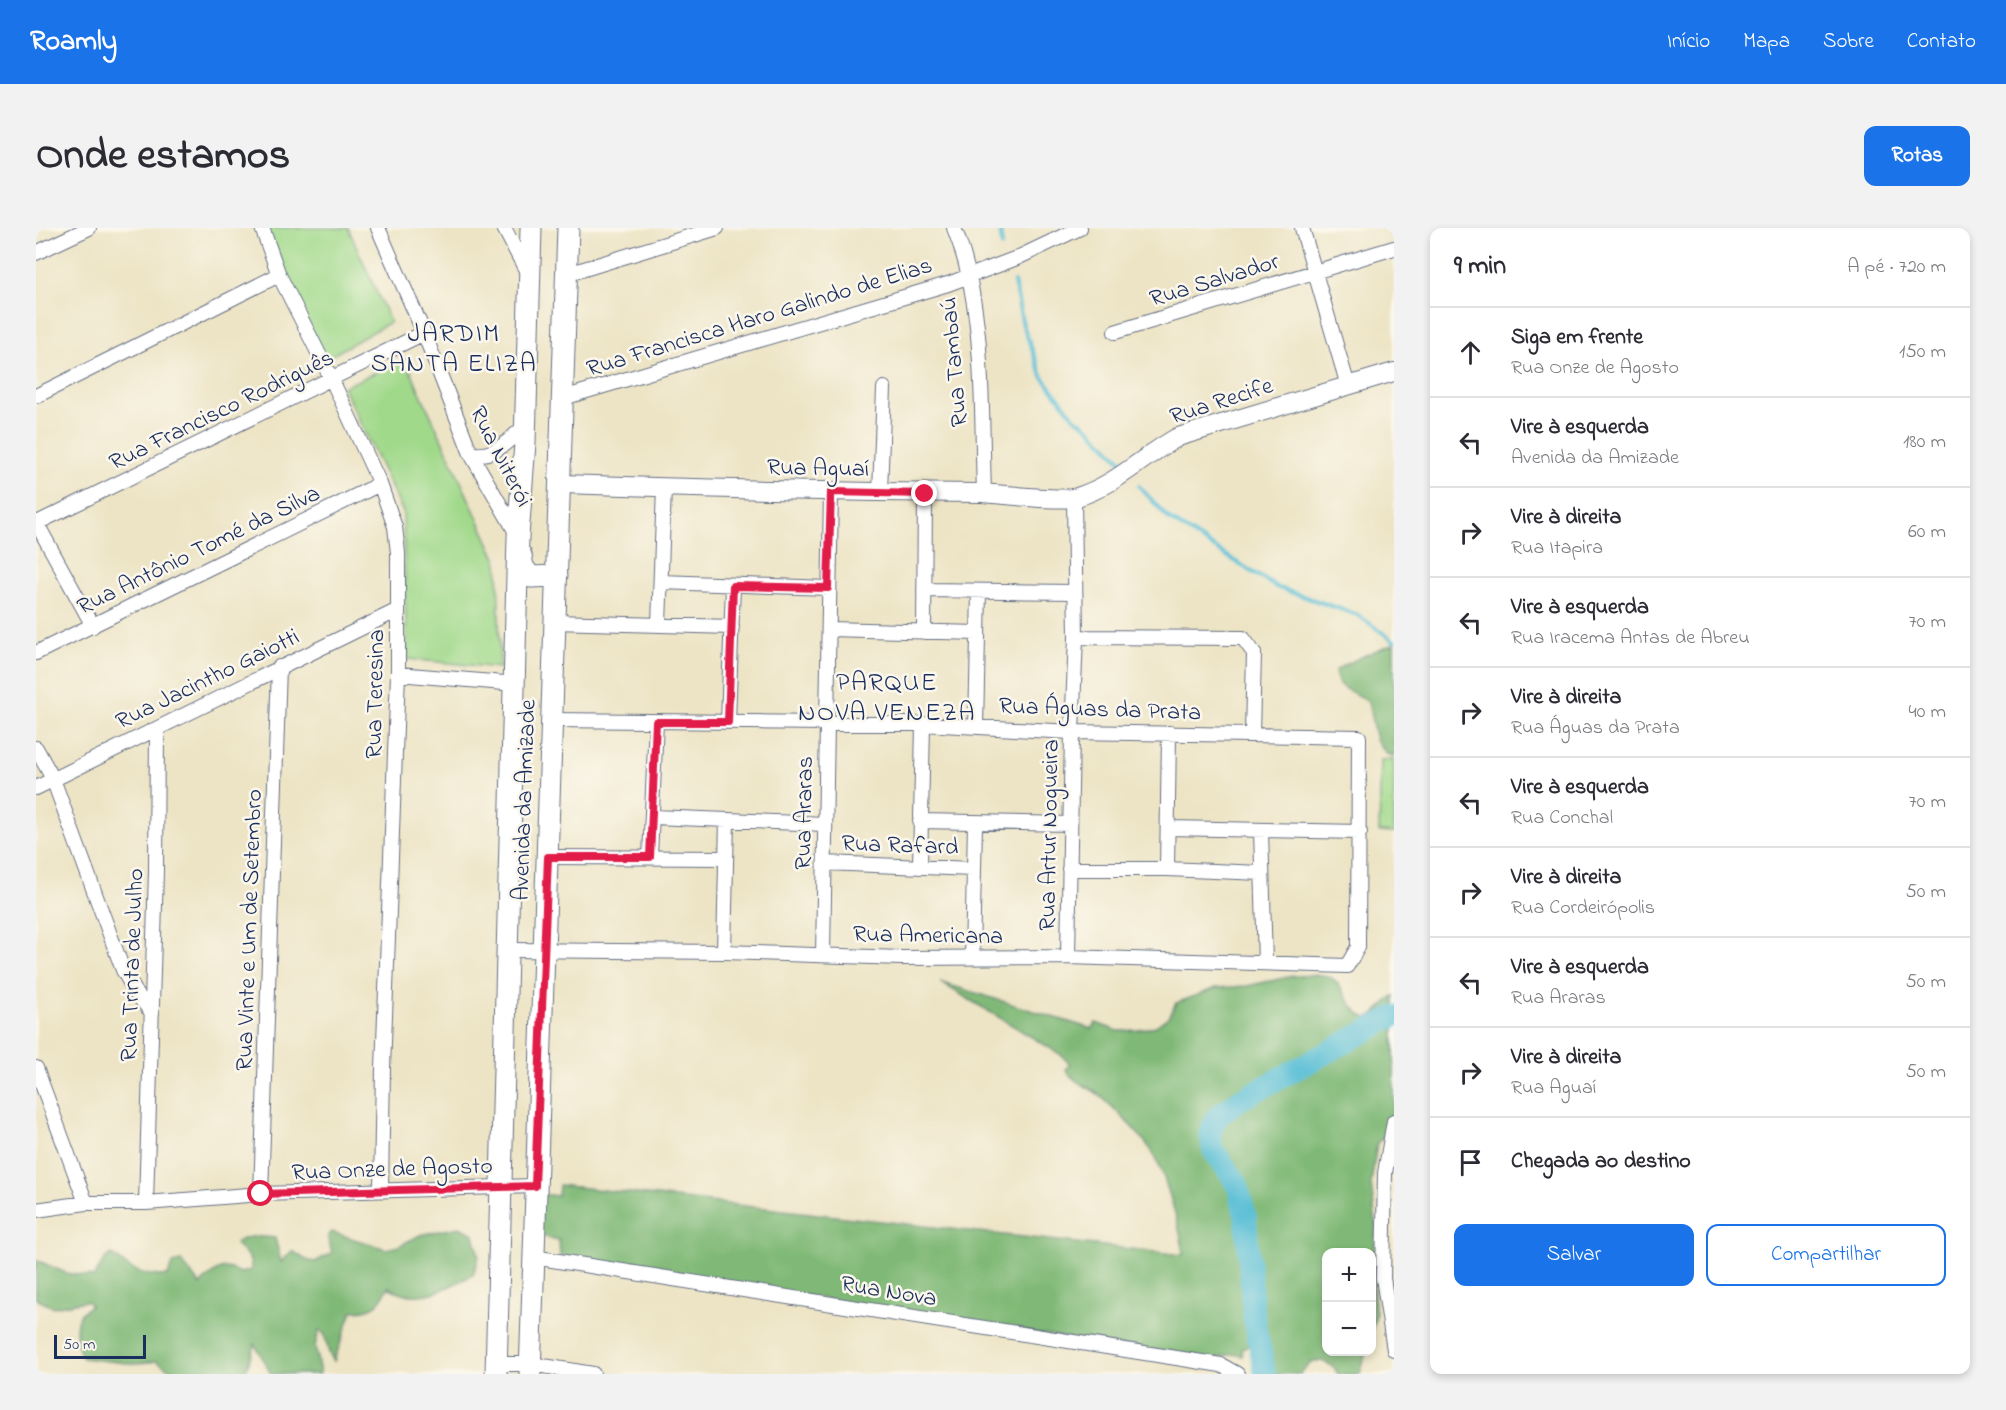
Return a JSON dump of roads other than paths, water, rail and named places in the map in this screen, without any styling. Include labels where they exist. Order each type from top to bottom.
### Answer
[{"type":"main road","name":"Avenida da Amizade","points":[[497,1369],[500,1187],[519,537],[531,228]]},
{"type":"main road","name":"Avenida da Amizade","points":[[531,1369],[554,622],[562,484],[568,228]]},
{"type":"main road","points":[[519,537],[523,567],[527,574],[531,577],[557,576]]},
{"type":"street","points":[[36,253],[89,228]]},
{"type":"street","name":"Rua Teresina","points":[[262,228],[279,275],[332,380],[380,484],[395,526],[398,553],[398,674],[383,1068],[381,1190]]},
{"type":"street","name":"Rua Niterói","points":[[378,228],[424,333],[471,454],[519,537]]},
{"type":"street","points":[[504,228],[530,278]]},
{"type":"street","points":[[568,274],[717,228]]},
{"type":"street","name":"Rua Tambaú","points":[[954,228],[967,276],[979,345],[984,493]]},
{"type":"street","name":"Rua Francisca Haro Galindo de Elias","points":[[563,398],[926,290],[1019,257],[1080,228]]},
{"type":"street","points":[[1302,228],[1348,386]]},
{"type":"street","name":"Rua Salvador","points":[[1115,332],[1394,248]]},
{"type":"street","points":[[36,396],[279,275]]},
{"type":"street","name":"Rua Francisco Rodriguês","points":[[36,522],[332,380],[424,333]]},
{"type":"street","name":"Rua Recife","points":[[1074,498],[1109,484],[1138,465],[1156,448],[1178,437],[1394,372]]},
{"type":"street","points":[[880,492],[884,388]]},
{"type":"street","points":[[471,454],[486,456],[496,451],[525,426]]},
{"type":"street","name":"Rua Antônio Tomé da Silva","points":[[36,653],[380,484]]},
{"type":"street","name":"Rua Aguaí","points":[[562,484],[831,492],[984,493],[1074,498]]},
{"type":"street","points":[[659,624],[664,488]]},
{"type":"street","name":"Rua Araras","points":[[823,955],[831,492]]},
{"type":"street","points":[[924,632],[925,494]]},
{"type":"street","name":"Rua Artur Nogueira","points":[[1068,957],[1076,637],[1074,498]]},
{"type":"street","points":[[36,522],[93,626]]},
{"type":"street","points":[[661,582],[828,588]]},
{"type":"street","points":[[728,722],[733,586]]},
{"type":"street","points":[[924,590],[1075,592]]},
{"type":"street","points":[[976,726],[979,591]]},
{"type":"street","name":"Rua Jacintho Gaiotti","points":[[36,788],[398,610]]},
{"type":"street","points":[[554,622],[732,627]]},
{"type":"street","points":[[829,629],[978,633]]},
{"type":"street","points":[[1076,637],[1244,638],[1254,653],[1252,734]]},
{"type":"street","name":"Rua Vinte e Um de Setembro","points":[[261,1194],[279,667]]},
{"type":"street","points":[[398,674],[516,684]]},
{"type":"street","name":"Rua Águas da Prata","points":[[552,720],[923,724],[1072,732],[1359,737],[1360,832]]},
{"type":"street","points":[[650,857],[656,722]]},
{"type":"street","points":[[920,866],[923,724]]},
{"type":"street","name":"Rua Trinta de Julho","points":[[146,1203],[156,871],[157,729]]},
{"type":"street","points":[[1167,869],[1169,733]]},
{"type":"street","points":[[36,748],[53,778],[123,970],[136,993],[152,1013]]},
{"type":"street","points":[[653,817],[825,824]]},
{"type":"street","points":[[724,952],[727,820]]},
{"type":"street","points":[[920,821],[975,824],[1070,824]]},
{"type":"street","points":[[972,957],[975,824]]},
{"type":"street","points":[[1169,828],[1360,832]]},
{"type":"street","points":[[1261,831],[1265,962]]},
{"type":"street","name":"Rua Americana","points":[[508,950],[724,952],[901,958],[1068,957],[1347,966],[1358,948],[1360,832]]},
{"type":"street","points":[[548,857],[726,858]]},
{"type":"street","name":"Rua Rafard","points":[[825,863],[973,869]]},
{"type":"street","points":[[1069,869],[1167,869],[1261,873]]},
{"type":"street","points":[[36,1068],[86,1203]]},
{"type":"street","points":[[1394,1121],[1390,1174],[1388,1279],[1394,1350]]},
{"type":"street","name":"Rua Onze de Agosto","points":[[36,1210],[86,1203],[146,1203],[261,1194],[535,1186]]},
{"type":"street","name":"Rua Nova","points":[[533,1257],[1221,1365],[1237,1374]]},
{"type":"street","points":[[497,1369],[593,1374]]},
{"type":"waterway","points":[[1000,228],[1002,246]]},
{"type":"waterway","points":[[1014,282],[1023,325],[1042,376],[1074,417],[1089,428],[1125,465]]},
{"type":"waterway","points":[[1139,486],[1169,519],[1276,587],[1358,615],[1394,641]]},
{"type":"waterway","points":[[1265,1374],[1253,1312],[1246,1218],[1237,1183],[1213,1150],[1210,1132],[1217,1117],[1238,1101],[1394,1016]]},
{"type":"district","name":"JARDIM SANTA ELIZA","points":[[454,347]]},
{"type":"district","name":"PARQUE NOVA VENEZA","points":[[887,696]]}]
